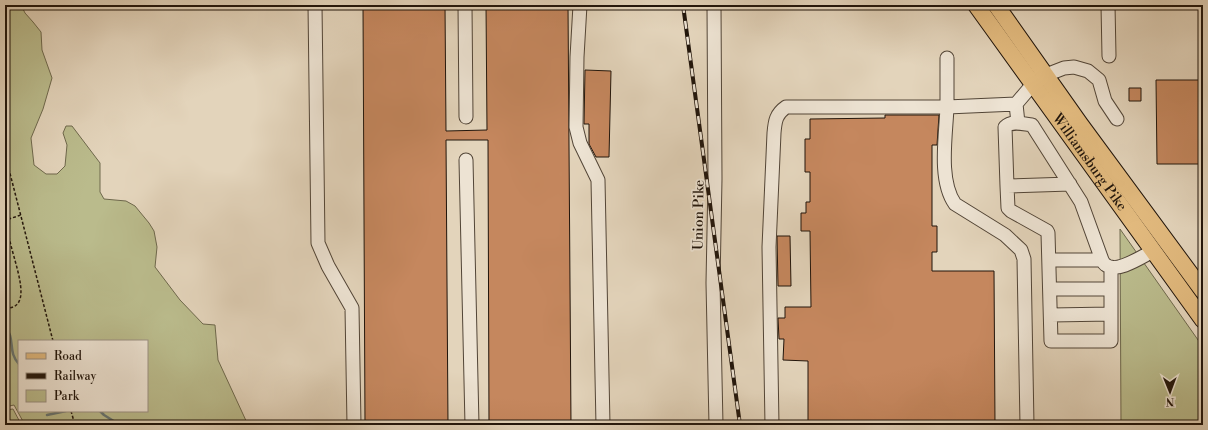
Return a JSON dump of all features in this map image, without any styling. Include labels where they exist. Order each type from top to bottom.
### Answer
[{"type":"main road","name":"Williamsburg Pike","points":[[976,5],[1080,124],[1203,291]]},
{"type":"main road","name":"Williamsburg Pike","points":[[996,5],[1040,79],[1153,251],[1203,320]]},
{"type":"street","points":[[315,5],[318,244],[328,266],[352,308],[354,425]]},
{"type":"street","points":[[465,5],[466,117]]},
{"type":"street","points":[[580,5],[577,57],[576,127],[580,143],[598,180],[603,425]]},
{"type":"street","name":"Union Pike","points":[[714,5],[714,284],[716,425]]},
{"type":"street","points":[[1108,5],[1109,56]]},
{"type":"street","points":[[947,58],[945,175],[949,196],[955,204],[1005,235],[1021,250],[1024,259],[1027,425]]},
{"type":"street","points":[[772,425],[769,247],[774,133],[776,117],[780,111],[786,107],[947,107],[1016,104],[1040,79],[1064,68],[1074,67],[1088,70],[1099,80],[1105,101],[1117,119]]},
{"type":"street","points":[[1016,104],[1018,123]]},
{"type":"street","points":[[1018,123],[1032,125],[1070,184],[1081,202],[1107,263],[1111,289],[1111,341],[1051,341],[1050,260],[1048,233],[1008,208],[1005,127],[1018,123]]},
{"type":"street","points":[[466,160],[472,425]]},
{"type":"street","points":[[1007,186],[1070,184]]},
{"type":"street","points":[[1050,260],[1126,265],[1153,251]]},
{"type":"street","points":[[1050,289],[1111,289]]},
{"type":"street","points":[[1051,314],[1111,314]]},
{"type":"path","points":[[5,154],[53,340]]},
{"type":"path","points":[[5,308],[10,308],[16,305],[22,297],[7,225],[9,219],[21,215]]},
{"type":"path","points":[[71,412],[75,425]]},
{"type":"green space","points":[[5,5],[21,5],[25,13],[41,32],[42,50],[52,78],[43,109],[31,138],[34,165],[46,174],[57,174],[65,166],[67,145],[63,133],[66,126],[72,126],[100,163],[100,192],[104,199],[126,201],[135,206],[154,231],[157,247],[155,267],[180,300],[203,324],[215,325],[218,360],[248,425],[25,425],[14,405],[5,407]]},
{"type":"green space","points":[[1120,229],[1203,347],[1203,425],[1121,425]]},
{"type":"green space","points":[[13,409],[21,425],[5,425],[5,410]]},
{"type":"building","points":[[363,5],[445,5],[446,131],[487,130],[486,5],[568,5],[571,425],[489,425],[488,140],[446,140],[448,425],[365,425]]},
{"type":"building","points":[[585,70],[611,71],[609,157],[596,157],[589,144],[589,124],[584,124]]},
{"type":"building","points":[[1156,80],[1203,80],[1203,164],[1157,164]]},
{"type":"building","points":[[1129,88],[1141,88],[1141,101],[1129,101]]},
{"type":"building","points":[[885,115],[939,115],[937,145],[932,145],[932,226],[937,226],[937,252],[932,252],[932,271],[994,271],[995,425],[808,425],[808,361],[783,360],[784,339],[779,339],[778,318],[785,318],[785,307],[811,307],[810,231],[801,231],[801,213],[806,213],[806,202],[810,202],[810,172],[805,172],[805,139],[810,139],[810,119],[885,118]]},
{"type":"building","points":[[777,236],[790,236],[791,286],[778,286]]},
{"type":"waterway","points":[[5,327],[10,336],[13,355],[18,363]]},
{"type":"waterway","points":[[47,415],[61,412]]},
{"type":"waterway","points":[[101,412],[120,425]]},
{"type":"railway","points":[[683,5],[740,425]]}]
